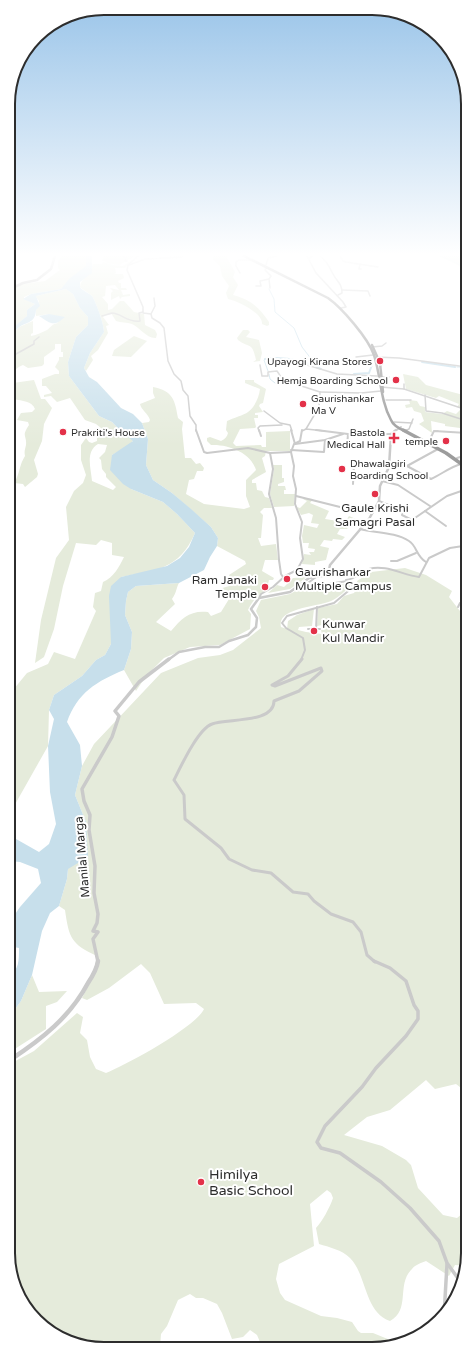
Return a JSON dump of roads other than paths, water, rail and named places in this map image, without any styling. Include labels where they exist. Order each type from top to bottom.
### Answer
[{"type":"highway","points":[[350,319],[371,347],[375,357],[381,387],[394,422],[400,427]]},
{"type":"highway","points":[[375,357],[379,377]]},
{"type":"highway","points":[[381,387],[390,420],[406,431],[452,455],[461,464]]},
{"type":"highway","points":[[406,431],[429,441],[461,461]]},
{"type":"street","points":[[126,319],[140,322],[140,319]]},
{"type":"street","points":[[154,319],[164,328],[168,361],[174,374],[180,380],[183,390],[188,397],[190,416],[196,424],[196,430],[204,452],[208,453],[248,448],[270,453],[291,451],[324,452],[325,440]]},
{"type":"street","points":[[15,354],[34,344],[34,341],[39,337]]},
{"type":"street","points":[[371,347],[382,346],[386,342]]},
{"type":"street","points":[[356,357],[400,357],[442,365],[461,367]]},
{"type":"street","points":[[297,362],[345,376],[368,374],[379,377],[389,377]]},
{"type":"street","points":[[260,365],[262,376],[268,376],[268,372],[277,371],[280,378],[291,384],[307,386],[320,392],[361,393],[381,391]]},
{"type":"street","points":[[404,384],[404,389]]},
{"type":"street","points":[[381,387],[404,389],[461,408]]},
{"type":"street","points":[[259,598],[283,578],[297,570],[303,559],[300,538],[302,522],[295,506],[296,496],[292,476],[294,466],[291,451],[295,444],[300,441],[302,430],[306,429],[317,412],[320,392]]},
{"type":"street","points":[[425,395],[426,411],[442,413],[461,419]]},
{"type":"street","points":[[386,400],[411,400]]},
{"type":"street","points":[[264,411],[266,414],[278,419],[280,423],[285,425]]},
{"type":"street","points":[[406,431],[409,430],[414,419]]},
{"type":"street","points":[[394,422],[412,423]]},
{"type":"street","points":[[261,436],[258,428],[260,426],[290,425],[295,444]]},
{"type":"street","points":[[306,429],[344,434],[391,434],[400,427]]},
{"type":"street","points":[[429,441],[434,431],[461,433]]},
{"type":"street","points":[[295,444],[325,440],[344,434]]},
{"type":"street","points":[[347,446],[348,434]]},
{"type":"street","points":[[259,598],[290,592],[296,589],[308,578],[328,575],[330,565],[373,513],[379,501],[379,490],[389,466],[391,434]]},
{"type":"street","points":[[438,449],[407,466],[431,479],[450,467],[461,464]]},
{"type":"street","points":[[270,453],[273,469],[269,494],[276,518],[279,560],[283,578]]},
{"type":"street","points":[[457,458],[461,457]]},
{"type":"street","points":[[353,484],[354,463],[389,466]]},
{"type":"street","points":[[382,481],[398,485],[430,506]]},
{"type":"street","points":[[379,501],[403,511],[402,515],[410,520],[425,511],[430,506],[450,495],[461,491]]},
{"type":"street","points":[[296,496],[344,508],[373,513]]},
{"type":"street","points":[[425,511],[446,526]]},
{"type":"street","points":[[360,529],[404,539],[411,543],[418,557],[426,562]]},
{"type":"street","points":[[338,584],[345,580],[356,579],[368,570],[383,568],[420,577],[429,558],[446,550],[461,547]]},
{"type":"street","points":[[391,561],[397,561],[416,553]]},
{"type":"street","points":[[316,577],[306,585],[315,587],[348,581],[352,583],[353,587],[334,603],[287,616],[282,623],[284,627],[303,638],[305,654],[285,678],[272,685],[276,686],[321,668],[321,672],[299,691],[274,701],[274,705],[268,713],[250,719],[217,722],[209,725],[190,748],[174,780],[185,797],[183,816],[185,819],[221,848],[229,859],[252,870],[271,873],[293,892],[308,894],[314,901],[331,914],[353,922],[360,932],[368,955],[376,962],[399,974],[409,987],[414,1005],[418,1011],[418,1019],[396,1048],[376,1068],[362,1087],[325,1126],[317,1142],[321,1148],[340,1153],[372,1175],[410,1208],[439,1241],[447,1263],[457,1278]]},
{"type":"street","name":"Manilal Marga","points":[[15,1056],[54,1029],[71,1012],[98,962],[93,939],[98,932],[93,931],[98,919],[94,893],[95,866],[89,830],[90,815],[84,801],[82,789],[112,737],[119,716],[115,711],[139,682],[179,652],[205,647],[219,647],[229,641],[248,635],[256,627],[257,618],[251,609],[259,598]]},
{"type":"street","points":[[458,607],[461,604]]},
{"type":"street","points":[[316,629],[317,607]]},
{"type":"street","points":[[308,629],[320,629]]},
{"type":"street","points":[[445,1304],[447,1263]]},
{"type":"water","points":[[23,319],[33,319],[15,332],[15,326]]},
{"type":"water","points":[[44,319],[62,319],[55,323]]},
{"type":"water","points":[[88,319],[101,319],[104,328],[104,332],[90,353],[84,368],[89,377],[97,382],[121,408],[133,414],[142,423],[148,439],[146,465],[153,480],[191,509],[211,527],[218,538],[217,546],[204,570],[179,583],[136,586],[128,592],[125,615],[132,632],[131,649],[124,670],[89,689],[76,703],[71,712],[67,722],[80,745],[82,766],[75,795],[86,822],[88,857],[68,869],[67,879],[59,906],[50,913],[42,931],[32,975],[21,1001],[15,1009],[15,971],[18,964],[19,948],[15,947],[15,914],[41,883],[38,869],[15,862],[15,838],[39,852],[49,844],[56,824],[50,792],[48,746],[54,719],[49,710],[54,695],[82,676],[96,660],[105,655],[111,644],[109,596],[111,586],[121,577],[167,566],[180,558],[189,547],[195,533],[163,502],[131,489],[123,484],[110,470],[112,455],[133,441],[112,422],[99,416],[69,376],[68,362],[76,337],[88,325]]},
{"type":"waterway","points":[[284,319],[294,328],[302,347],[312,360],[314,366]]},
{"type":"waterway","points":[[265,359],[279,358],[294,360],[321,369]]},
{"type":"waterway","points":[[265,359],[264,360],[268,371]]},
{"type":"waterway","points":[[422,362],[455,367]]},
{"type":"waterway","points":[[354,374],[369,373],[372,365]]},
{"type":"waterway","points":[[269,374],[270,379],[275,383]]},
{"type":"place","name":"Upayogi Kirana Stores","points":[[380,361]]},
{"type":"place","name":"Hemja Boarding School","points":[[396,380]]},
{"type":"place","name":"Gaurishankar Ma V","points":[[303,404]]},
{"type":"place","name":"Prakriti's House","points":[[63,432]]},
{"type":"place","name":"Bastola Medical Hall","points":[[394,438]]},
{"type":"place","name":"temple","points":[[446,441]]},
{"type":"place","name":"Dhawalagiri Boarding School","points":[[342,469]]},
{"type":"place","name":"Gaule Krishi Samagri Pasal","points":[[375,494]]},
{"type":"place","name":"Gaurishankar Multiple Campus","points":[[287,579]]},
{"type":"place","name":"Ram Janaki Temple","points":[[265,587]]},
{"type":"place","name":"Kunwar Kul Mandir","points":[[314,631]]},
{"type":"place","name":"Himilya Basic School","points":[[201,1182]]}]
